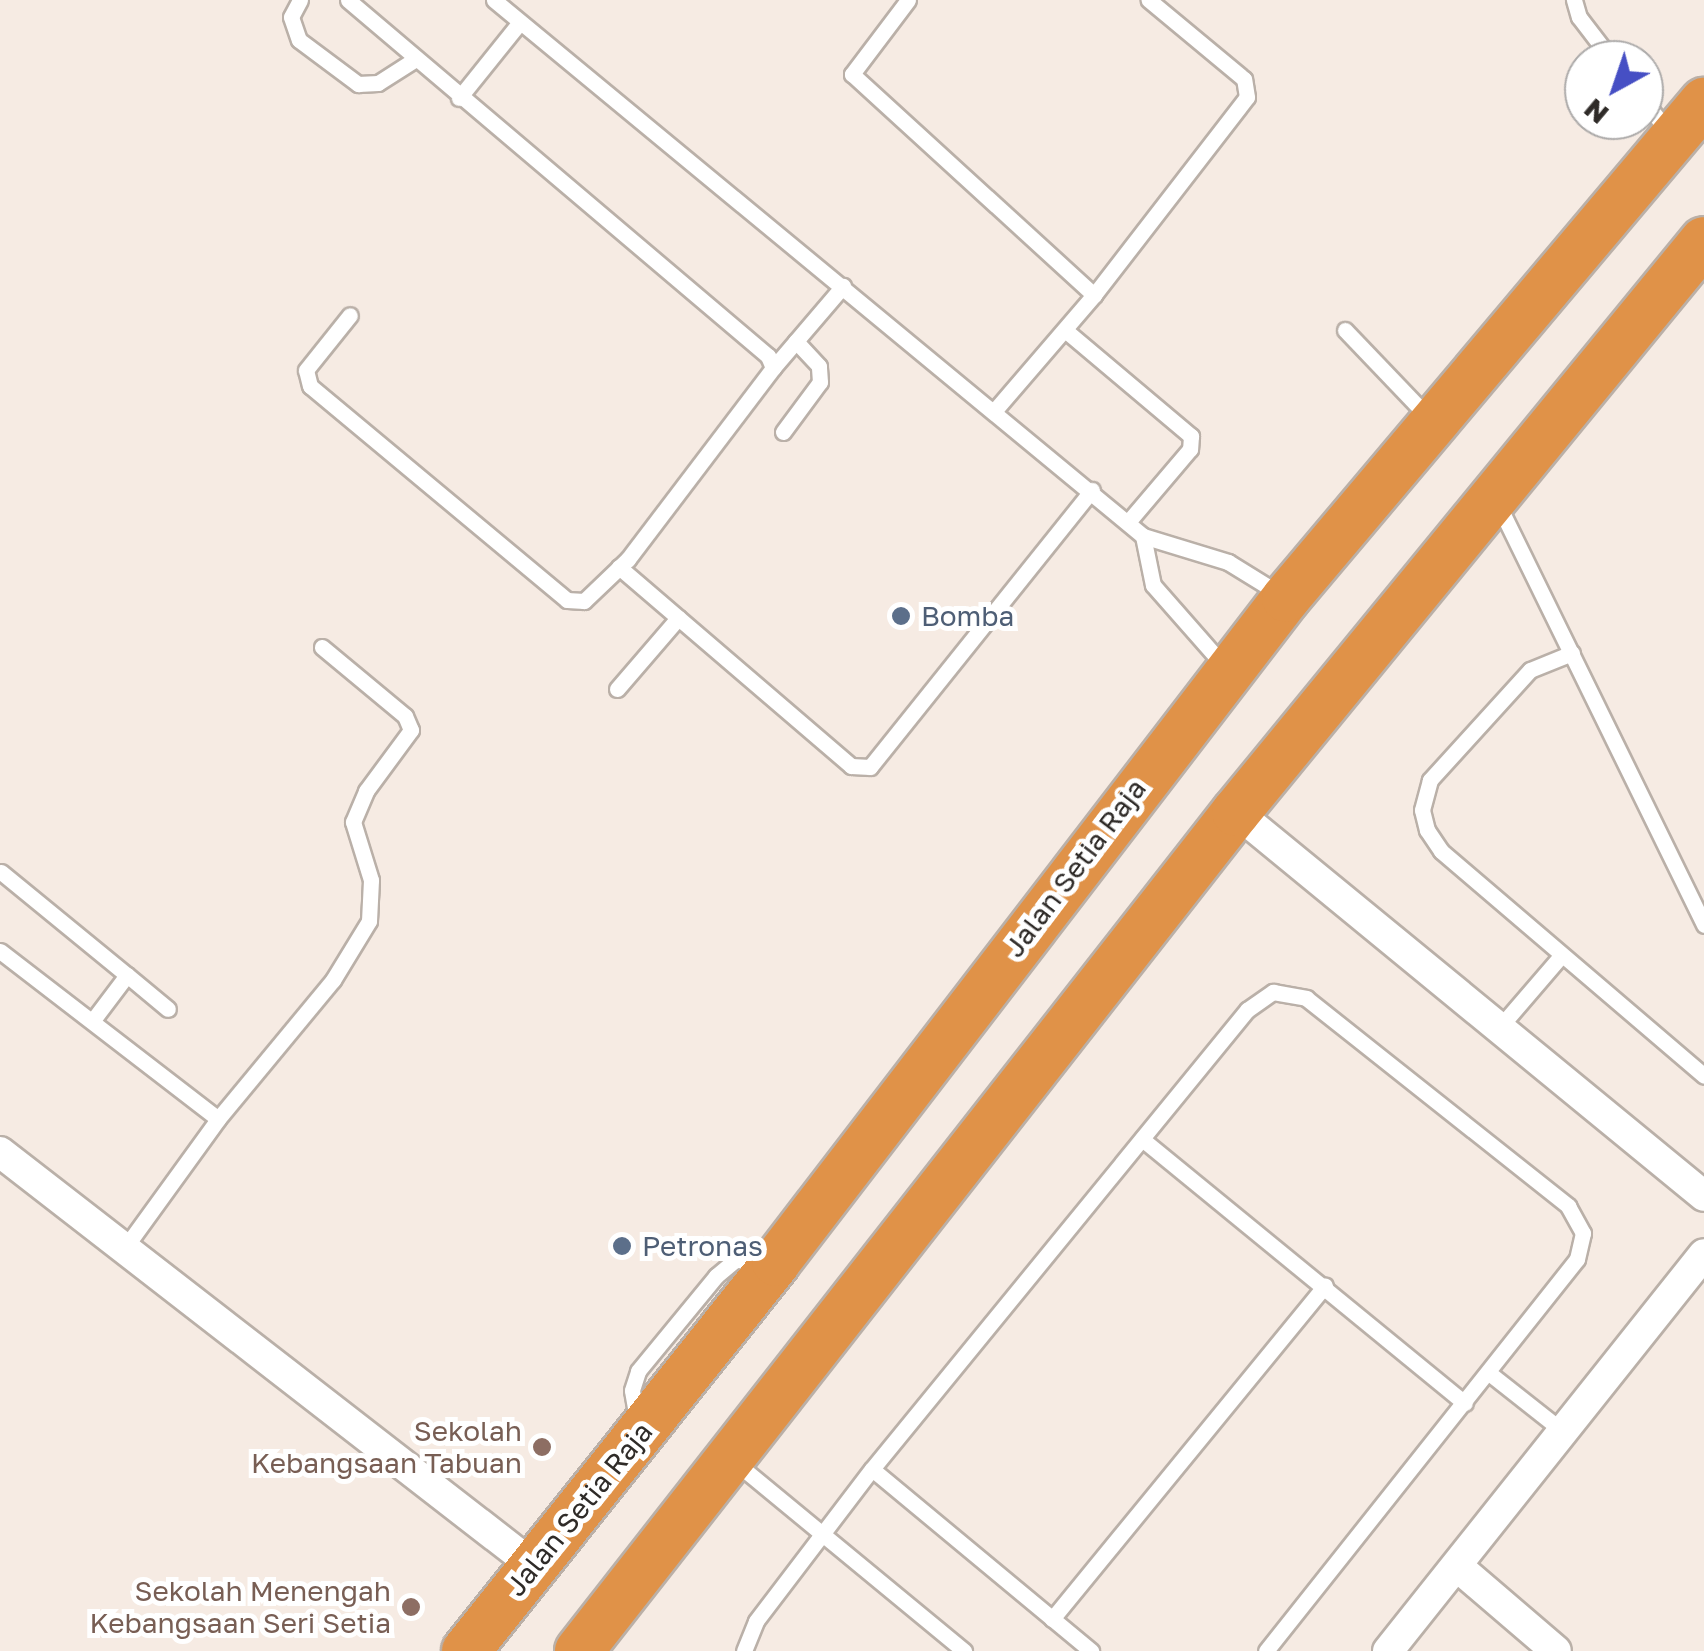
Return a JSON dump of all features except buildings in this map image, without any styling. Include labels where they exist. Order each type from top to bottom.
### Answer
[{"type":"highway","name":"Jalan Setia Raja","points":[[466,1651],[776,1262],[1286,598],[1704,102]]},
{"type":"highway","points":[[579,1651],[1236,812],[1492,494],[1704,241]]},
{"type":"street","points":[[1236,812],[1704,1196]]},
{"type":"street","points":[[0,1152],[534,1566]]},
{"type":"street","points":[[1388,1651],[1560,1429],[1704,1254]]},
{"type":"street","points":[[1457,1566],[1556,1651]]},
{"type":"lane","points":[[300,0],[290,17],[300,40],[358,84],[378,83],[414,60]]},
{"type":"lane","points":[[348,0],[414,60],[768,356],[773,368]]},
{"type":"lane","points":[[494,0],[1143,536],[1228,562],[1286,598]]},
{"type":"lane","points":[[908,0],[852,74],[1094,295]]},
{"type":"lane","points":[[995,410],[1094,295],[1247,96],[1244,79],[1149,0]]},
{"type":"lane","points":[[1574,0],[1579,17],[1597,40]]},
{"type":"lane","points":[[459,98],[520,22]]},
{"type":"lane","points":[[1664,126],[1673,138]]},
{"type":"lane","points":[[350,315],[306,370],[310,386],[567,600],[584,601],[620,568],[773,368],[843,286]]},
{"type":"lane","points":[[1065,330],[1192,436],[1190,449],[1128,522]]},
{"type":"lane","points":[[1346,330],[1432,422]]},
{"type":"lane","points":[[783,432],[820,382],[818,366],[796,341]]},
{"type":"lane","points":[[620,568],[851,766],[870,767],[1092,490]]},
{"type":"lane","points":[[1492,494],[1704,925]]},
{"type":"lane","points":[[1143,536],[1153,585],[1228,671]]},
{"type":"lane","points":[[617,689],[678,618]]},
{"type":"lane","points":[[124,1249],[218,1119],[332,980],[369,921],[370,880],[353,822],[366,791],[411,730],[405,716],[322,647]]},
{"type":"lane","points":[[1572,653],[1530,670],[1430,780],[1422,810],[1441,851],[1704,1076]]},
{"type":"lane","points":[[1,872],[168,1008]]},
{"type":"lane","points":[[0,951],[218,1119]]},
{"type":"lane","points":[[1499,1028],[1561,956]]},
{"type":"lane","points":[[93,1020],[127,975]]},
{"type":"lane","points":[[744,1651],[756,1621],[872,1469],[1247,1010],[1273,992],[1306,998],[1568,1206],[1583,1233],[1576,1259],[1466,1403],[1266,1651]]},
{"type":"lane","points":[[1142,1138],[1466,1403]]},
{"type":"lane","points":[[1052,1619],[1325,1286]]},
{"type":"lane","points":[[1489,1373],[1560,1429]]},
{"type":"lane","points":[[732,1459],[964,1651]]},
{"type":"lane","points":[[872,1469],[1091,1651]]},
{"type":"place","name":"Bomba","points":[[901,616]]},
{"type":"place","name":"Petronas","points":[[622,1246]]},
{"type":"place","name":"Sekolah Kebangsaan Tabuan","points":[[542,1447]]},
{"type":"place","name":"Sekolah Menengah Kebangsaan Seri Setia","points":[[411,1607]]}]
